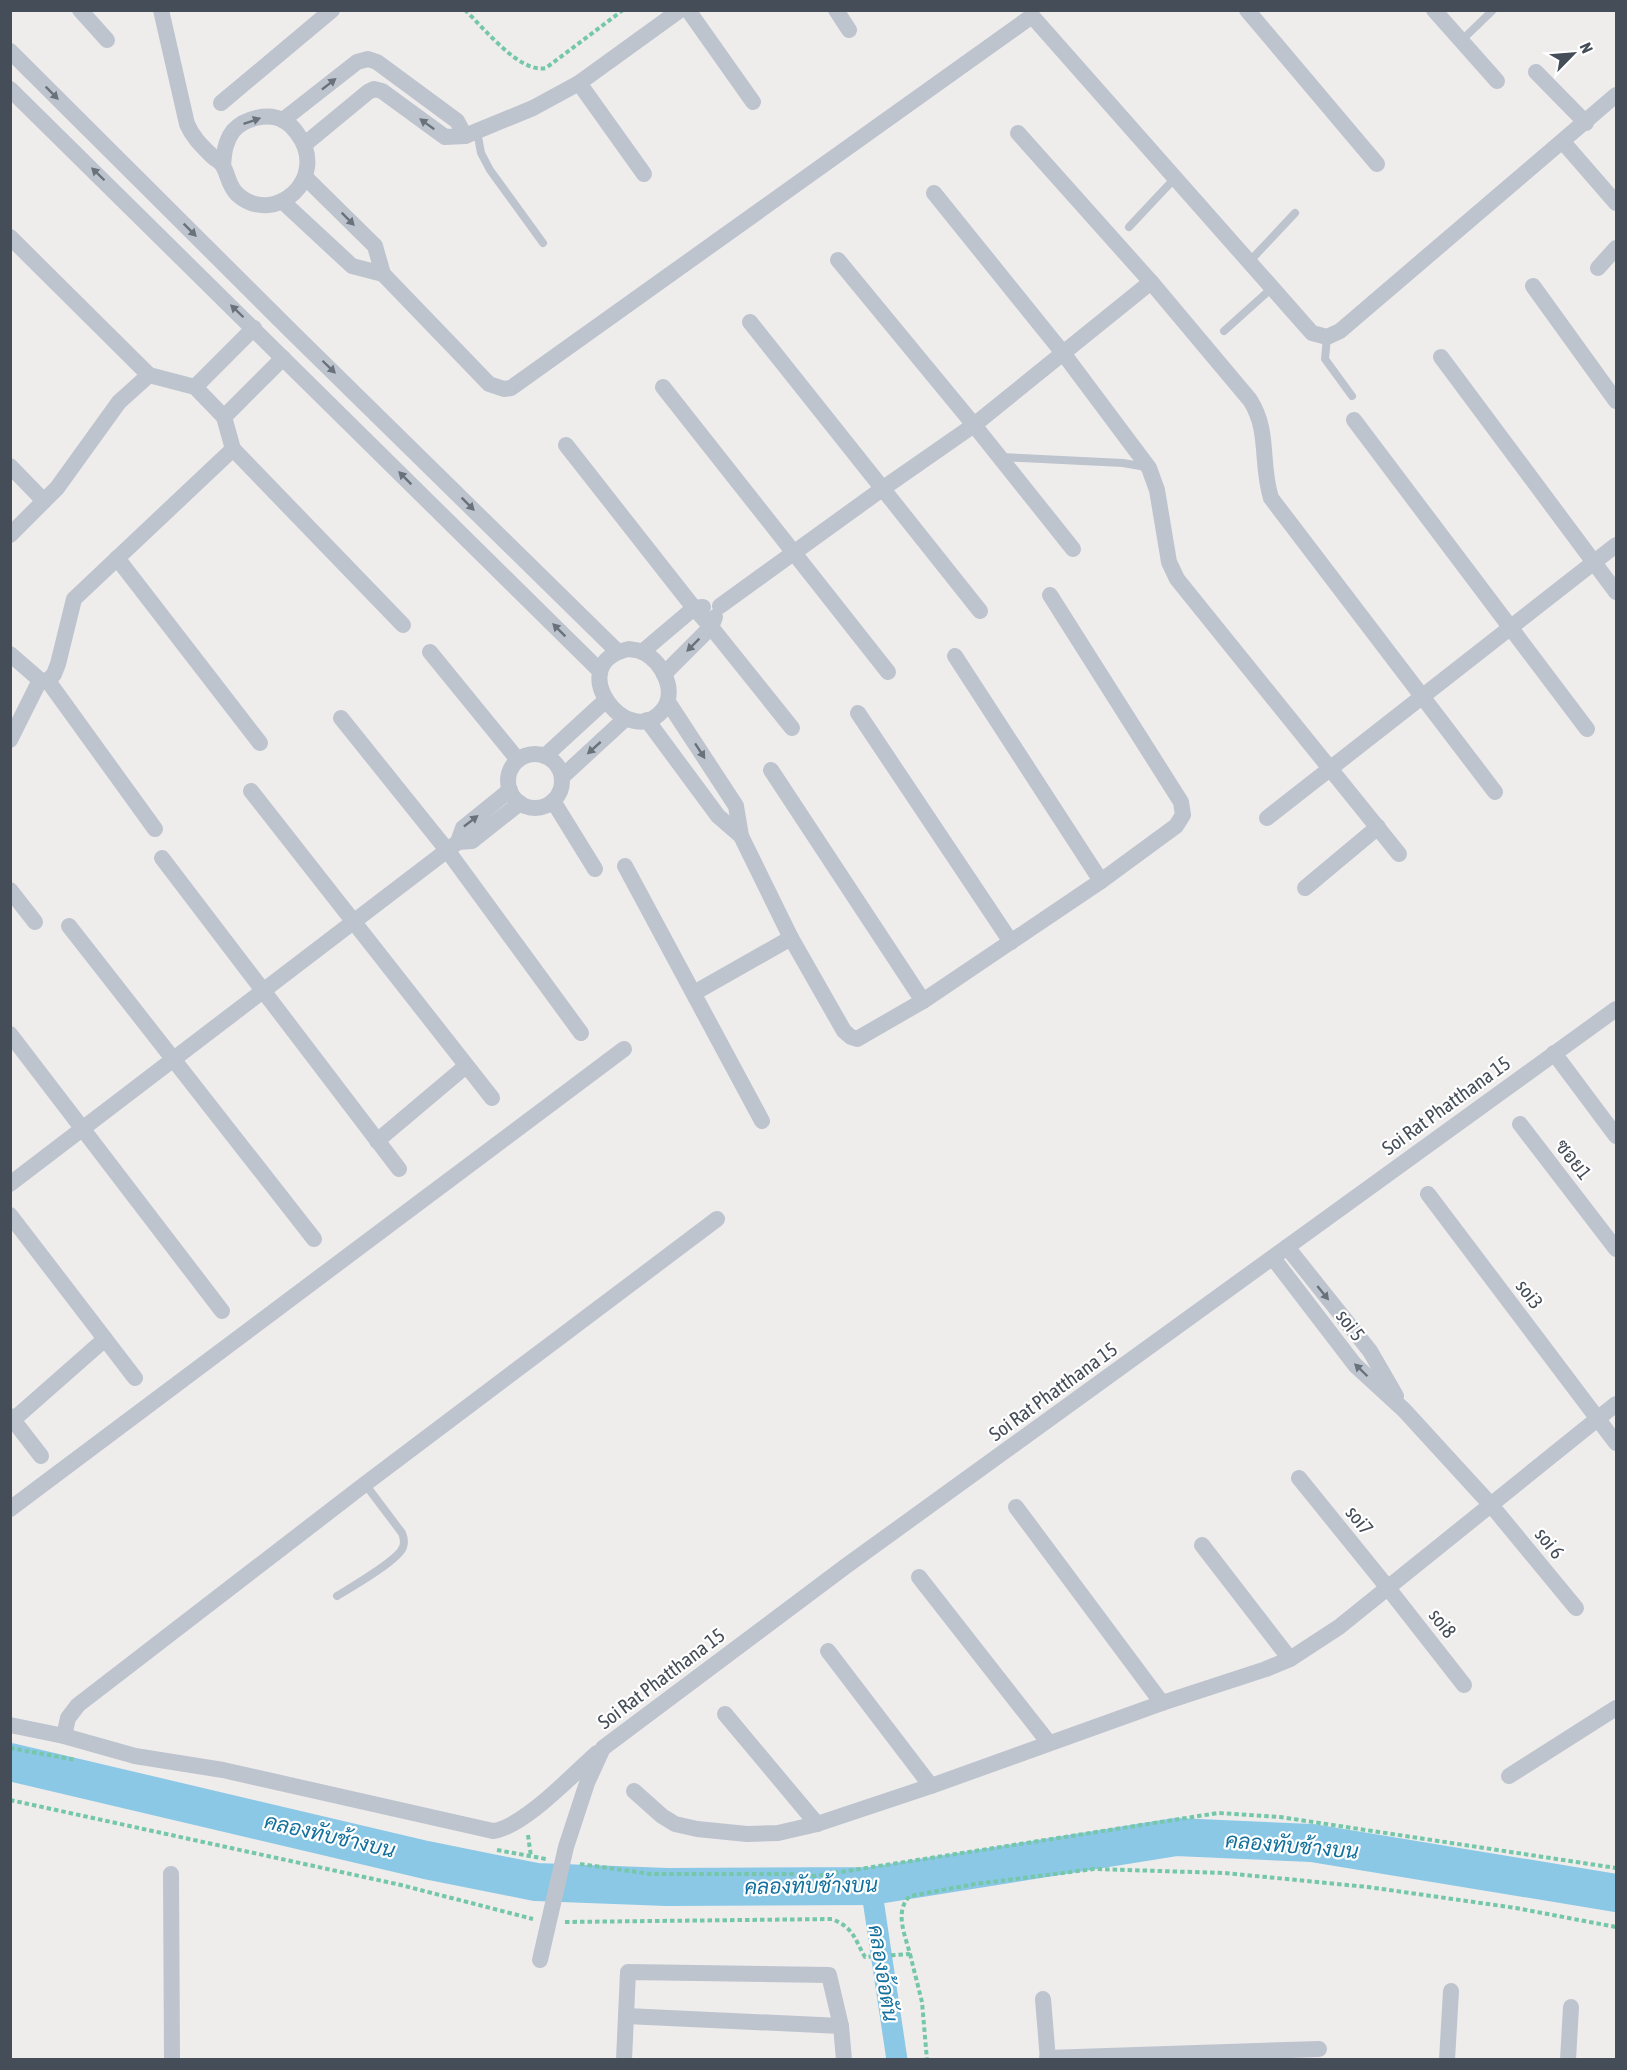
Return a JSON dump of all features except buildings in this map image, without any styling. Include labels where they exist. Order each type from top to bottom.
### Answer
[{"type":"street","points":[[80,10],[107,40]]},
{"type":"street","points":[[161,10],[187,124],[194,139],[223,166]]},
{"type":"street","points":[[221,103],[332,10]]},
{"type":"street","points":[[305,144],[374,89],[382,91],[445,137],[471,134],[533,108],[579,83],[680,10]]},
{"type":"street","points":[[688,10],[753,102]]},
{"type":"street","points":[[836,10],[849,30]]},
{"type":"street","points":[[1247,10],[1377,164]]},
{"type":"street","points":[[1434,10],[1497,81]]},
{"type":"street","points":[[306,178],[375,246],[383,274],[489,384],[504,389],[511,388],[1035,13],[1175,178],[1312,333],[1327,337],[1340,332],[1617,95]]},
{"type":"street","points":[[10,51],[617,651]]},
{"type":"street","points":[[283,120],[357,62],[368,59],[377,62],[457,121],[471,134]]},
{"type":"street","points":[[1536,72],[1586,123]]},
{"type":"street","points":[[579,83],[644,174]]},
{"type":"street","points":[[10,89],[600,671]]},
{"type":"street","points":[[268,117],[283,120],[295,130],[305,144],[308,162],[306,178],[295,193],[282,201],[264,205],[237,194],[227,179],[223,166],[225,145],[234,130],[249,120],[268,117]]},
{"type":"street","points":[[1018,133],[1151,282],[1250,400],[1259,414],[1263,431],[1264,470],[1271,498],[1495,792]]},
{"type":"street","points":[[1563,142],[1617,203]]},
{"type":"street","points":[[934,194],[1063,353],[1149,468],[1157,490],[1169,562],[1178,579],[1399,854]]},
{"type":"street","points":[[282,201],[352,266],[383,274]]},
{"type":"street","points":[[10,237],[149,375],[195,387],[224,417],[233,449],[404,625]]},
{"type":"street","points":[[1598,268],[1617,248]]},
{"type":"street","points":[[838,260],[974,425],[1072,549]]},
{"type":"street","points":[[664,674],[711,627],[720,606],[974,425],[1151,282]]},
{"type":"street","points":[[1533,286],[1617,401]]},
{"type":"street","points":[[750,322],[980,611]]},
{"type":"street","points":[[195,387],[254,328]]},
{"type":"street","points":[[224,417],[278,354],[292,332]]},
{"type":"street","points":[[1441,357],[1617,592]]},
{"type":"street","points":[[10,535],[57,488],[119,402],[149,375]]},
{"type":"street","points":[[663,387],[888,672]]},
{"type":"street","points":[[1354,420],[1587,729]]},
{"type":"street","points":[[566,445],[792,728]]},
{"type":"street","points":[[10,740],[44,681],[54,674],[74,599],[233,449]]},
{"type":"street","points":[[10,466],[44,501]]},
{"type":"street","points":[[1267,818],[1617,545]]},
{"type":"street","points":[[117,558],[260,743]]},
{"type":"street","points":[[668,702],[736,806],[741,836],[791,938],[843,1030],[851,1037],[860,1039],[923,1002],[1101,881],[1176,826],[1183,815],[1181,802],[1050,595]]},
{"type":"street","points":[[642,652],[694,608],[720,606]]},
{"type":"street","points":[[629,649],[642,652],[664,674],[669,688],[668,702],[660,713],[647,720],[626,719],[606,700],[599,681],[600,671],[606,660],[617,651],[629,649]]},
{"type":"street","points":[[430,652],[518,760]]},
{"type":"street","points":[[10,654],[44,681],[155,829]]},
{"type":"street","points":[[955,656],[1101,881]]},
{"type":"street","points":[[545,756],[606,700]]},
{"type":"street","points":[[858,713],[1011,942]]},
{"type":"street","points":[[341,718],[453,846],[581,1033]]},
{"type":"street","points":[[562,777],[626,719]]},
{"type":"street","points":[[647,720],[718,816],[741,836]]},
{"type":"street","points":[[536,754],[545,756],[559,768],[562,785],[553,801],[537,808],[515,797],[509,774],[518,760],[526,755],[536,754]]},
{"type":"street","points":[[771,770],[923,1002]]},
{"type":"street","points":[[251,791],[492,1098]]},
{"type":"street","points":[[10,1184],[453,846],[472,841],[515,797]]},
{"type":"street","points":[[553,801],[595,869]]},
{"type":"street","points":[[1305,888],[1378,827]]},
{"type":"street","points":[[162,858],[399,1168]]},
{"type":"street","points":[[625,866],[762,1121]]},
{"type":"street","points":[[10,890],[35,922]]},
{"type":"street","points":[[69,926],[314,1239]]},
{"type":"street","points":[[694,993],[791,938]]},
{"type":"street","name":"Soi Rat Phatthana 15","points":[[540,1960],[566,1847],[587,1783],[603,1748],[846,1566],[1617,1009]]},
{"type":"street","points":[[10,1034],[222,1311]]},
{"type":"street","points":[[10,1509],[624,1049]]},
{"type":"street","points":[[1554,1053],[1617,1136]]},
{"type":"street","points":[[377,1141],[466,1066]]},
{"type":"street","name":"ซอย1","points":[[1520,1124],[1617,1249]]},
{"type":"street","name":"soi3","points":[[1428,1194],[1617,1443]]},
{"type":"street","points":[[10,1215],[135,1378]]},
{"type":"street","points":[[64,1736],[68,1718],[78,1705],[365,1484],[717,1219]]},
{"type":"street","name":"soi 5","points":[[1287,1247],[1370,1351],[1404,1410]]},
{"type":"street","name":"soi 5","points":[[1273,1258],[1355,1365],[1404,1410],[1491,1505]]},
{"type":"street","points":[[41,1456],[12,1418],[105,1339]]},
{"type":"street","points":[[634,1791],[662,1816],[675,1824],[697,1829],[747,1834],[778,1833],[816,1824],[931,1786],[1162,1702],[1266,1669],[1290,1659],[1339,1627],[1617,1404]]},
{"type":"street","name":"soi7","points":[[1299,1478],[1388,1588]]},
{"type":"street","name":"soi 6","points":[[1491,1505],[1576,1608]]},
{"type":"street","points":[[1016,1507],[1162,1702]]},
{"type":"street","points":[[1202,1545],[1290,1659]]},
{"type":"street","points":[[919,1577],[1049,1743]]},
{"type":"street","name":"soi8","points":[[1388,1588],[1464,1685]]},
{"type":"street","points":[[828,1651],[931,1786]]},
{"type":"street","points":[[1509,1776],[1617,1707]]},
{"type":"street","points":[[725,1714],[816,1824]]},
{"type":"street","points":[[10,1725],[64,1736],[135,1756],[223,1770],[493,1831],[504,1829],[525,1816],[603,1748]]},
{"type":"street","points":[[171,1874],[172,2060]]},
{"type":"street","points":[[624,2060],[628,1972],[829,1975],[841,2026],[844,2060]]},
{"type":"street","points":[[1447,2060],[1451,1991]]},
{"type":"street","points":[[1043,1999],[1048,2059],[1195,2056],[1319,2049]]},
{"type":"street","points":[[1568,2060],[1571,2007]]},
{"type":"street","points":[[626,2016],[841,2026]]},
{"type":"lane","points":[[1461,41],[1493,10]]},
{"type":"lane","points":[[471,134],[490,170],[543,243]]},
{"type":"lane","points":[[1129,227],[1175,178]]},
{"type":"lane","points":[[1249,262],[1295,213]]},
{"type":"lane","points":[[1224,331],[1272,288]]},
{"type":"lane","points":[[1327,337],[1325,359],[1352,396]]},
{"type":"lane","points":[[999,457],[1123,463],[1149,468]]},
{"type":"lane","points":[[337,1596],[395,1558],[403,1549],[405,1540],[402,1533],[365,1484]]},
{"type":"path","points":[[465,10],[518,61],[538,70],[546,68],[623,10]]},
{"type":"path","points":[[10,1800],[401,1885],[531,1919],[543,1920]]},
{"type":"path","points":[[575,1863],[651,1874],[815,1876],[1218,1813],[1280,1817],[1617,1868]]},
{"type":"path","points":[[525,1816],[531,1857],[553,1860]]},
{"type":"path","points":[[927,2060],[922,2002],[901,1914],[902,1906],[910,1896],[975,1884],[1094,1869],[1225,1873],[1368,1887],[1516,1908],[1617,1927]]},
{"type":"path","points":[[555,1921],[832,1919],[851,1930],[865,1957],[910,1954]]},
{"type":"waterway","name":"คลองทับช้างบน","points":[[10,1762],[426,1860],[536,1882],[667,1887],[871,1886],[1176,1837],[1312,1843],[1616,1893]]},
{"type":"waterway","name":"คลองอ้อตัน","points":[[871,1886],[897,2060]]}]
